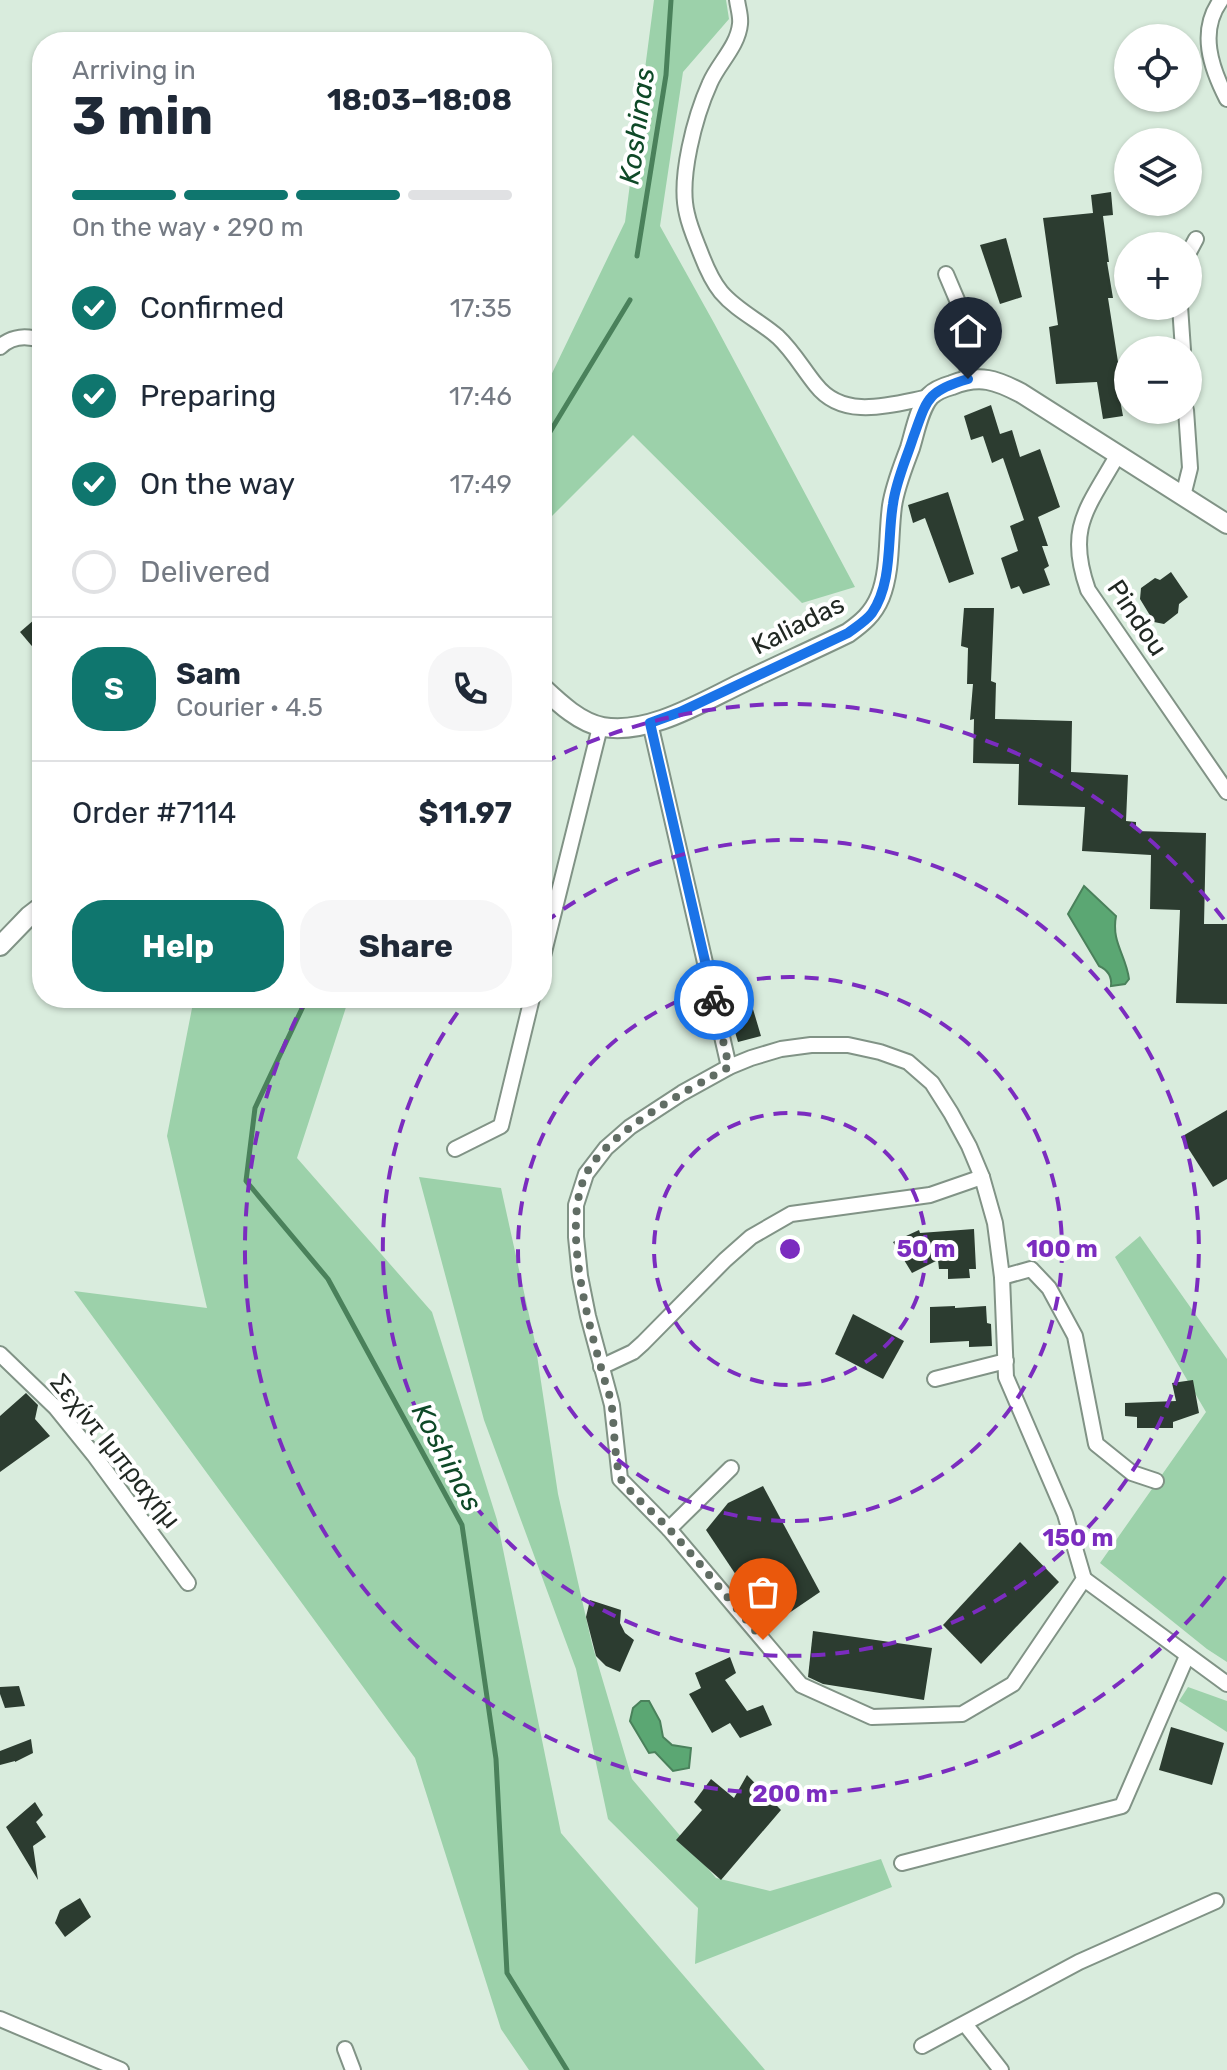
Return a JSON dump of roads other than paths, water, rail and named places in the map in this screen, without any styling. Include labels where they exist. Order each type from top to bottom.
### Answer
[{"type":"street","points":[[737,0],[740,26],[737,37],[710,82],[701,106],[688,160],[685,189],[686,212],[707,270],[734,305],[779,339],[798,359],[818,388],[839,404],[872,407],[930,397],[943,388],[968,379],[983,378],[1003,384],[1227,524]]},
{"type":"street","points":[[1221,0],[1210,25],[1208,49],[1217,80],[1227,99]]},
{"type":"street","points":[[946,274],[963,314],[968,379]]},
{"type":"street","points":[[0,346],[17,338],[32,338]]},
{"type":"street","name":"Kaliadas","points":[[600,727],[630,728],[680,712],[848,633],[870,615],[884,584],[897,485],[930,397]]},
{"type":"street","points":[[1183,496],[1190,468],[1187,424]]},
{"type":"street","name":"Pindou","points":[[1117,456],[1084,514],[1078,534],[1080,569],[1088,590],[1227,792]]},
{"type":"street","points":[[552,696],[582,719],[600,727],[552,920]]},
{"type":"street","points":[[650,723],[729,1067]]},
{"type":"street","points":[[0,946],[32,914]]},
{"type":"street","points":[[455,1149],[501,1126],[530,1008]]},
{"type":"street","points":[[1084,1579],[1013,1684],[962,1714],[872,1717],[801,1685],[669,1529],[620,1479],[612,1405],[583,1289],[576,1237],[576,1205],[586,1174],[606,1148],[630,1127],[682,1093],[729,1067],[781,1049],[848,1045],[908,1062],[932,1083],[951,1113],[982,1177],[995,1223],[1002,1277],[1006,1377],[1065,1514],[1084,1579],[1227,1684]]},
{"type":"street","points":[[601,1367],[633,1352],[751,1237],[791,1214],[930,1195],[982,1177]]},
{"type":"street","points":[[1002,1277],[1031,1269],[1049,1288],[1075,1336],[1096,1444],[1132,1473],[1156,1481]]},
{"type":"street","name":"Σεχίντ Ιμπραχήμ","points":[[0,1354],[56,1408],[188,1583]]},
{"type":"street","points":[[935,1379],[1006,1361]]},
{"type":"street","points":[[669,1529],[731,1468]]},
{"type":"street","points":[[902,1863],[1122,1806],[1187,1656]]},
{"type":"street","points":[[922,2046],[1079,1962],[1216,1901]]},
{"type":"street","points":[[0,2019],[121,2070]]},
{"type":"street","points":[[965,2024],[1001,2070]]},
{"type":"street","points":[[345,2049],[353,2070]]},
{"type":"waterway","name":"Koshinas","points":[[637,256],[666,75],[671,0]]},
{"type":"waterway","name":"Koshinas","points":[[552,429],[630,300]]},
{"type":"waterway","name":"Koshinas","points":[[302,1008],[255,1108],[246,1181],[328,1279],[462,1525],[496,1759],[507,1973],[567,2070]]}]
